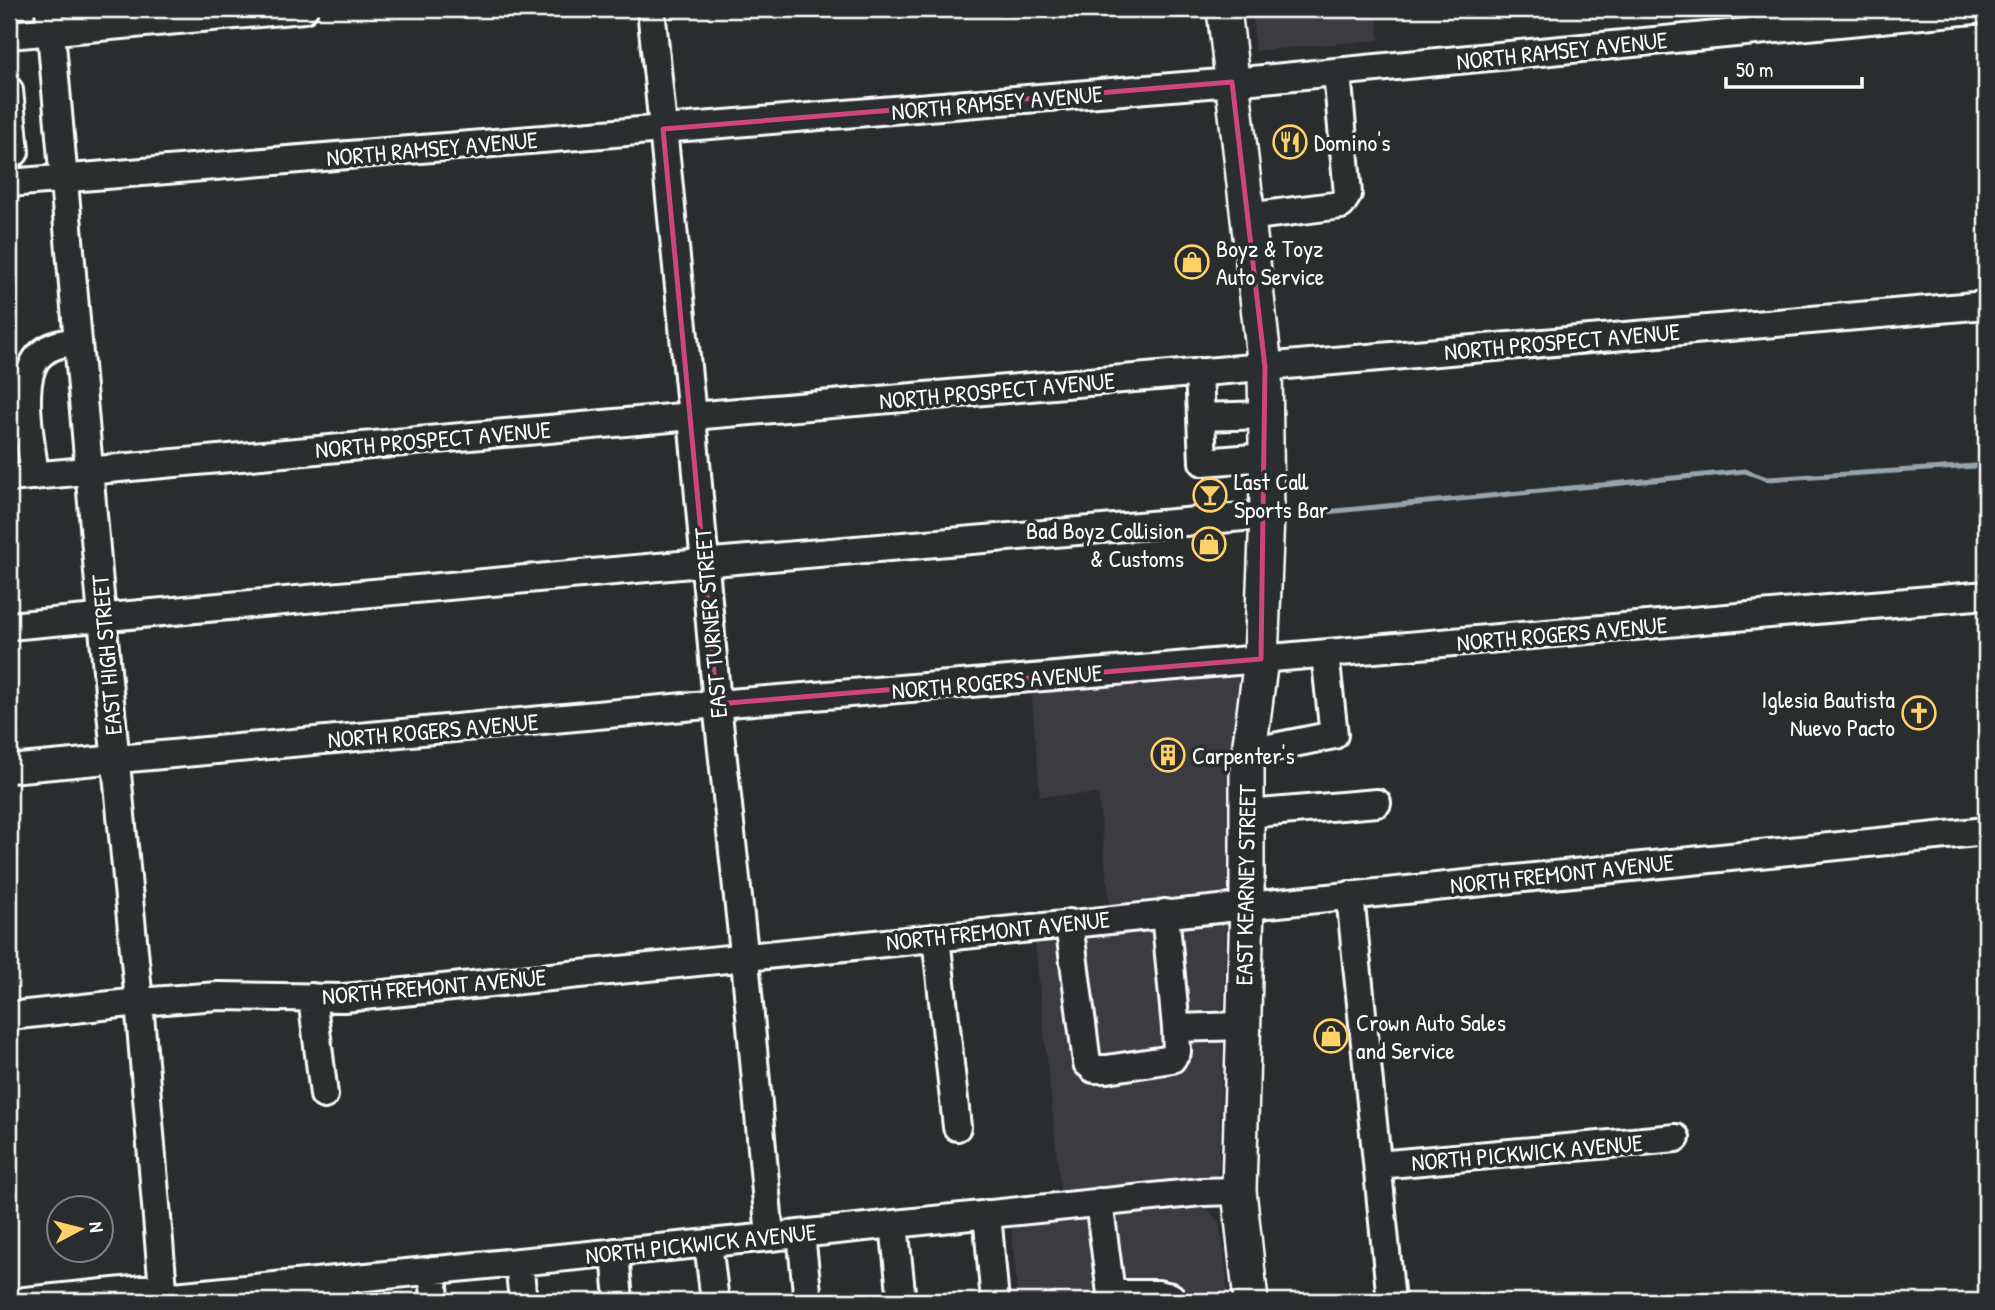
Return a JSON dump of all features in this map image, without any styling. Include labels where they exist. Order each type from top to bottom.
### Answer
[{"type":"main road","name":"EAST KEARNEY STREET","points":[[1224,9],[1265,367],[1267,515],[1261,659],[1247,767],[1247,905],[1239,1191],[1251,1301]]},
{"type":"street","points":[[9,35],[50,20],[304,9]]},
{"type":"street","name":"EAST TURNER STREET","points":[[651,9],[770,1237]]},
{"type":"street","name":"NORTH RAMSEY AVENUE","points":[[9,183],[1232,82],[1984,9]]},
{"type":"street","name":"EAST HIGH STREET","points":[[50,20],[164,1295]]},
{"type":"street","points":[[1247,217],[1341,205],[1348,194],[1337,72]]},
{"type":"street","points":[[9,90],[15,152],[9,153]]},
{"type":"street","name":"NORTH PROSPECT AVENUE","points":[[9,478],[692,416],[1986,305]]},
{"type":"street","points":[[35,476],[27,403],[30,369],[35,359],[51,347],[78,341]]},
{"type":"street","points":[[1199,372],[1203,462],[1266,457]]},
{"type":"street","points":[[1201,417],[1265,415]]},
{"type":"street","points":[[9,626],[1267,515]]},
{"type":"street","name":"NORTH ROGERS AVENUE","points":[[9,769],[717,704],[1325,654],[1986,595]]},
{"type":"street","points":[[1249,752],[1334,735],[1325,654]]},
{"type":"street","points":[[1247,814],[1377,803]]},
{"type":"street","name":"NORTH FREMONT AVENUE","points":[[9,1016],[218,996],[344,998],[1986,831]]},
{"type":"street","points":[[1350,895],[1391,1301]]},
{"type":"street","points":[[1069,923],[1087,1063],[1094,1069],[1107,1069],[1172,1059],[1177,1052],[1166,914]]},
{"type":"street","points":[[936,937],[957,1127]]},
{"type":"street","points":[[312,997],[324,1095]]},
{"type":"street","points":[[1176,1028],[1243,1026]]},
{"type":"street","name":"NORTH PICKWICK AVENUE","points":[[1378,1165],[1676,1138]]},
{"type":"street","name":"NORTH PICKWICK AVENUE","points":[[25,1301],[164,1295],[801,1234],[1201,1192],[1239,1191]]},
{"type":"street","points":[[1100,1202],[1112,1298],[1157,1294],[1171,1297],[1173,1301]]},
{"type":"street","points":[[987,1214],[995,1301]]},
{"type":"street","points":[[894,1224],[902,1301]]},
{"type":"street","points":[[801,1234],[808,1301]]},
{"type":"street","points":[[708,1243],[715,1301]]},
{"type":"street","points":[[615,1252],[619,1301]]},
{"type":"street","points":[[519,1262],[523,1301]]},
{"type":"street","points":[[433,1270],[435,1301]]},
{"type":"highlighted area","points":[[1232,82],[1265,367],[1261,659],[717,704],[663,129]]},
{"type":"shaded area","points":[[1252,9],[1377,9],[1379,40],[1255,51]]},
{"type":"shaded area","points":[[1235,672],[1238,678],[1230,886],[1223,894],[1213,898],[1110,908],[1098,794],[1040,796],[1031,689]]},
{"type":"shaded area","points":[[1226,921],[1219,1168],[1215,1178],[1207,1183],[1061,1196],[1034,933]]},
{"type":"shaded area","points":[[1205,1207],[1218,1221],[1223,1241],[1229,1301],[1018,1301],[1011,1226]]},
{"type":"waterway","points":[[1305,514],[1745,471],[1767,479],[1976,466],[1986,468]]},
{"type":"place","name":"Domino's","points":[[1290,142]]},
{"type":"place","name":"Boyz & Toyz Auto Service","points":[[1192,262]]},
{"type":"place","name":"Last Call Sports Bar","points":[[1210,495]]},
{"type":"place","name":"Bad Boyz Collision & Customs","points":[[1209,544]]},
{"type":"place","name":"Iglesia Bautista Nuevo Pacto","points":[[1919,713]]},
{"type":"place","name":"Carpenter's","points":[[1168,755]]},
{"type":"place","name":"Crown Auto Sales and Service","points":[[1331,1036]]}]
